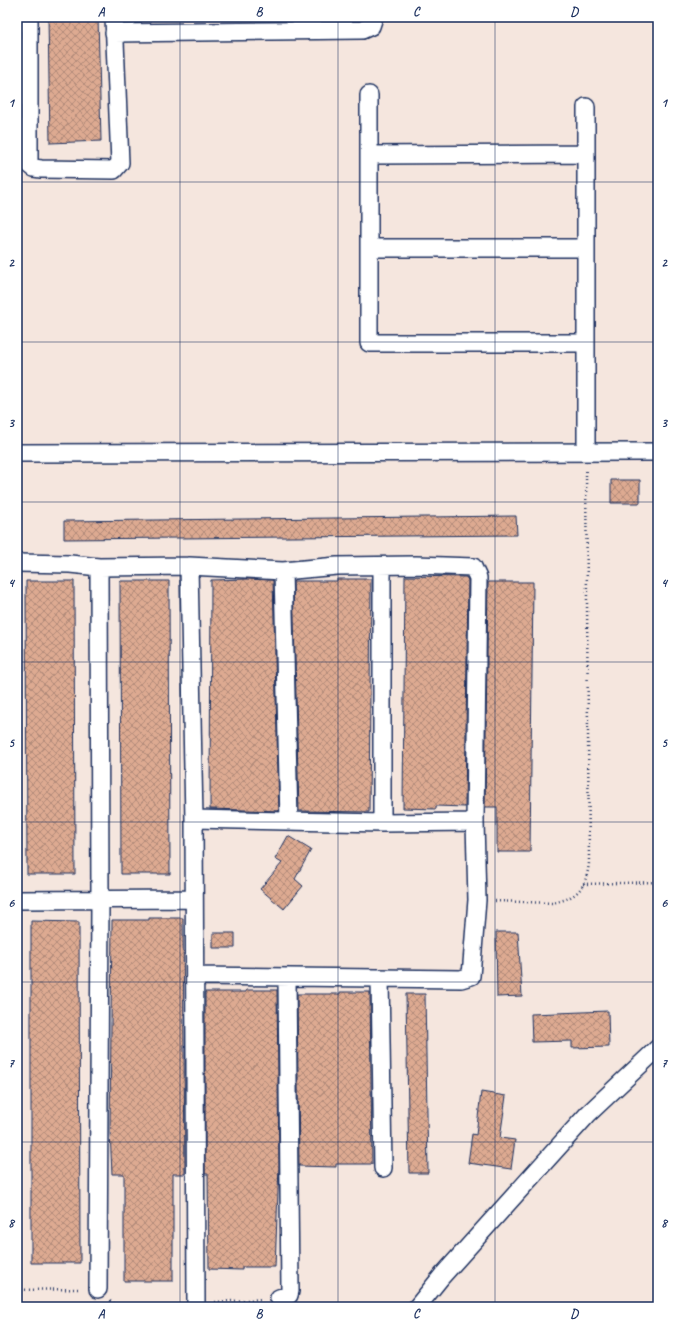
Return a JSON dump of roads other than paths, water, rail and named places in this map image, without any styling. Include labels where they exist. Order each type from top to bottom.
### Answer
[{"type":"street","points":[[29,17],[29,164],[34,168],[114,170],[120,163],[114,25],[284,24],[362,30],[371,26],[374,17]]},
{"type":"street","points":[[369,95],[369,343],[586,343]]},
{"type":"street","points":[[586,107],[586,452]]},
{"type":"street","points":[[369,154],[586,154]]},
{"type":"street","points":[[369,248],[586,248]]},
{"type":"street","points":[[17,453],[658,452]]},
{"type":"street","points":[[17,563],[70,564],[99,567],[189,566],[283,571],[337,566],[416,565],[473,567],[476,571],[478,578],[475,822],[477,900],[472,972],[468,978],[287,978],[195,976]]},
{"type":"street","points":[[189,566],[194,819],[196,1303]]},
{"type":"street","points":[[382,566],[382,823]]},
{"type":"street","points":[[98,1289],[100,899],[99,567]]},
{"type":"street","points":[[283,571],[289,821]]},
{"type":"street","points":[[194,819],[382,823],[475,822]]},
{"type":"street","points":[[17,900],[194,899]]},
{"type":"street","points":[[279,1298],[289,1295],[290,1291],[287,978]]},
{"type":"street","points":[[380,978],[382,1168]]},
{"type":"street","points":[[417,1307],[442,1276],[588,1114],[658,1048]]}]
